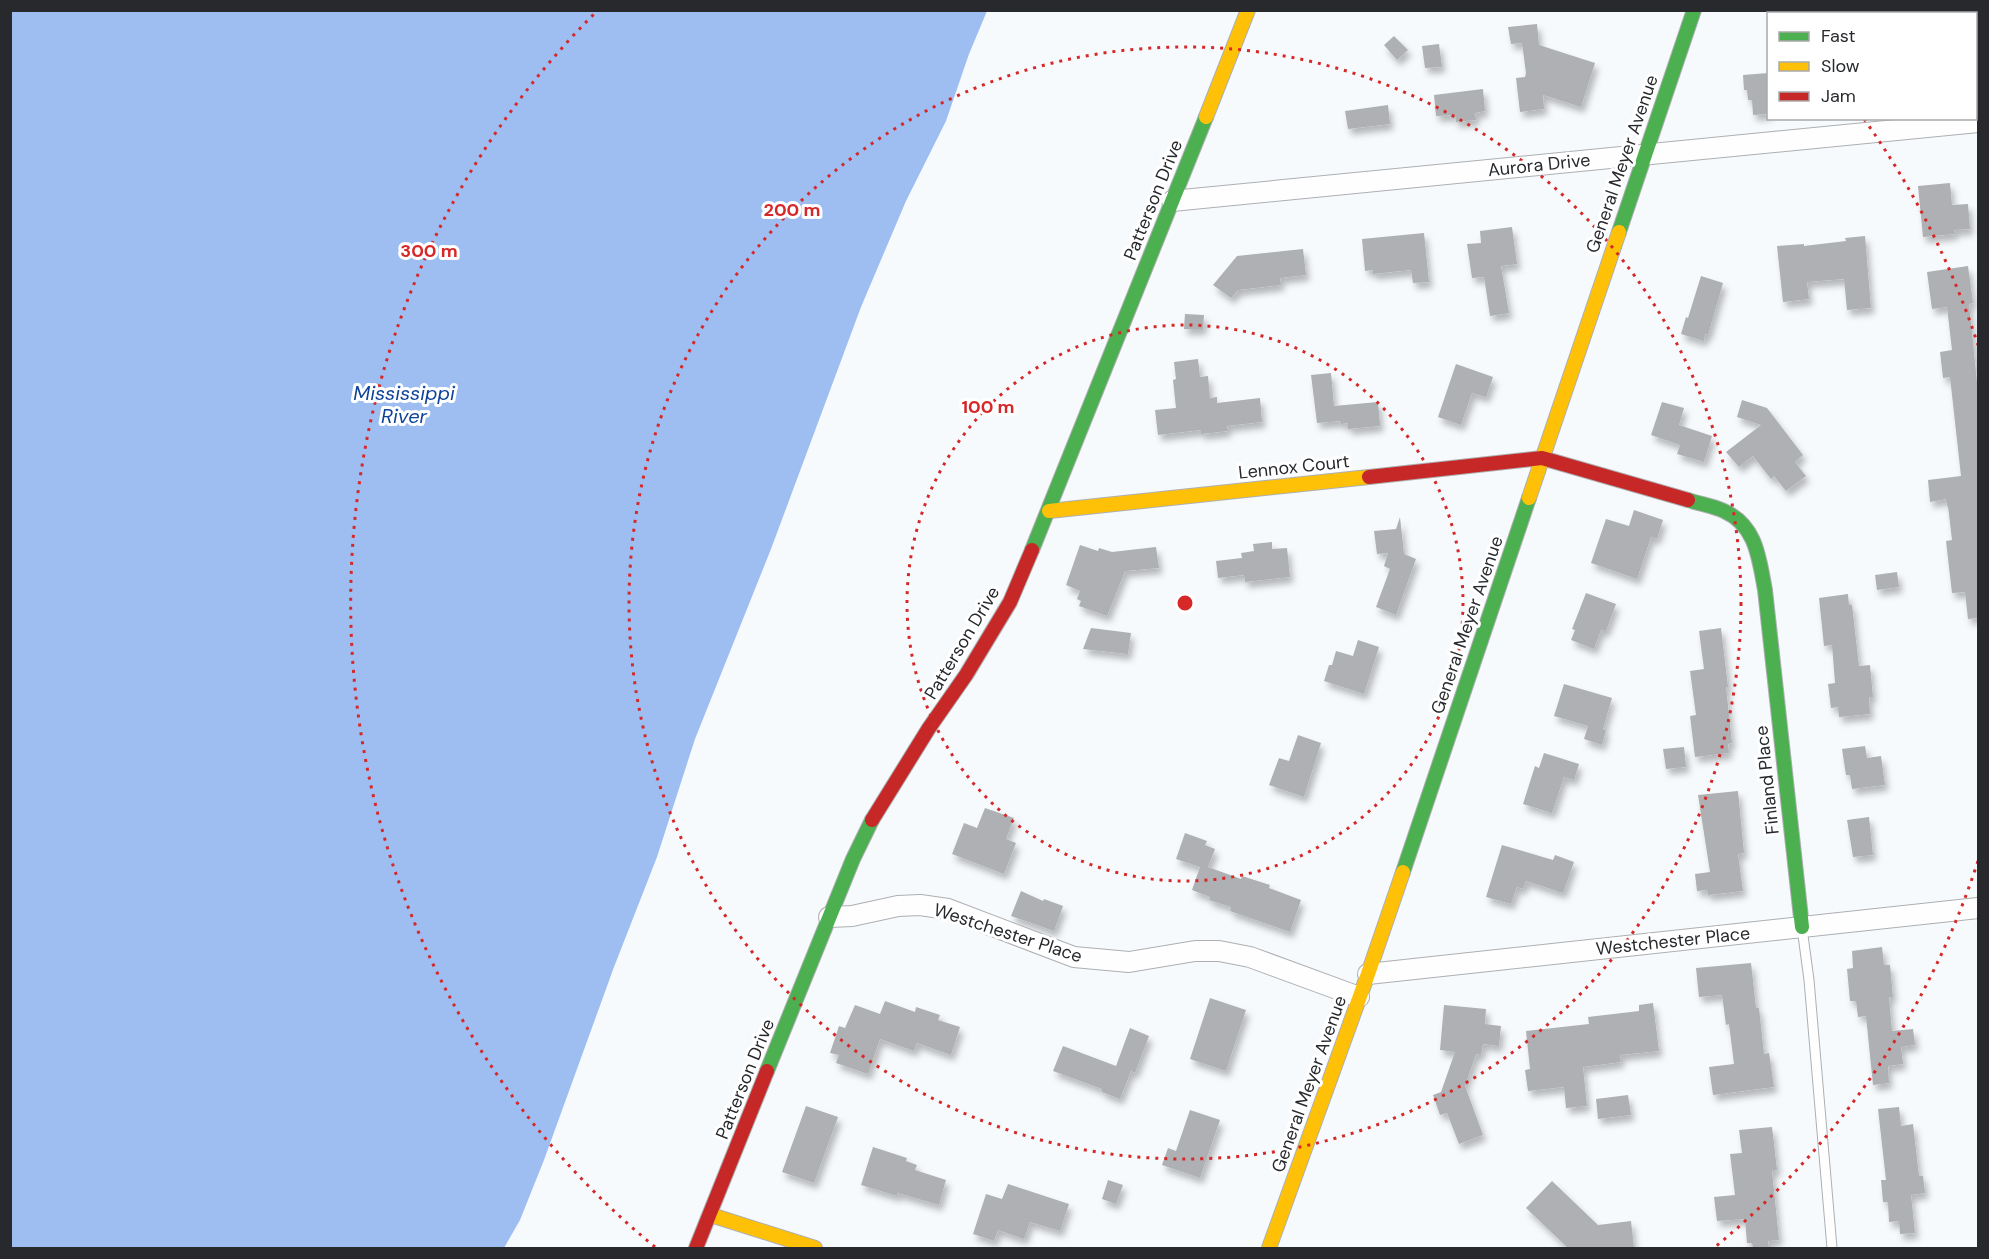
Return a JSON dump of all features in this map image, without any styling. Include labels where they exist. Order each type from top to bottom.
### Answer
[{"type":"street","name":"Patterson Drive","points":[[696,1248],[829,917],[872,820],[929,728],[966,675],[1010,602],[1049,511],[1248,10]]},
{"type":"street","name":"General Meyer Avenue","points":[[1269,1248],[1368,974],[1694,10]]},
{"type":"street","name":"Aurora Drive","points":[[1172,201],[1978,122]]},
{"type":"street","name":"Lennox Court","points":[[1049,511],[1542,458]]},
{"type":"street","name":"Finland Place","points":[[1542,458],[1725,511],[1747,526],[1757,549],[1765,590],[1802,927]]},
{"type":"street","name":"Westchester Place","points":[[829,917],[852,916],[898,906],[920,905],[948,909],[1074,957],[1129,962],[1195,951],[1219,951],[1250,957],[1359,997]]},
{"type":"street","name":"Westchester Place","points":[[1368,974],[1978,908]]},
{"type":"street","points":[[711,1215],[815,1248]]},
{"type":"lane","name":"Finland Place","points":[[1802,927],[1809,980],[1832,1248]]},
{"type":"water","name":"Mississippi River","points":[[10,11],[987,11],[969,54],[946,121],[906,201],[861,307],[771,549],[695,739],[657,857],[614,967],[544,1160],[520,1220],[504,1248],[11,1248]]},
{"type":"building","points":[[1537,24],[1539,45],[1595,63],[1581,107],[1543,95],[1544,109],[1520,112],[1516,78],[1525,77],[1526,73],[1522,43],[1511,44],[1508,27]]},
{"type":"building","points":[[1394,36],[1408,50],[1397,60],[1384,45]]},
{"type":"building","points":[[1439,44],[1442,67],[1425,68],[1422,46]]},
{"type":"building","points":[[1767,73],[1767,114],[1753,115],[1752,100],[1748,100],[1747,90],[1744,90],[1743,75]]},
{"type":"building","points":[[1483,89],[1485,111],[1475,113],[1476,120],[1456,122],[1455,115],[1436,116],[1434,95]]},
{"type":"building","points":[[1388,105],[1390,124],[1348,129],[1345,111]]},
{"type":"building","points":[[1950,183],[1952,205],[1968,204],[1970,229],[1954,230],[1955,234],[1923,237],[1918,186]]},
{"type":"building","points":[[1512,227],[1517,264],[1501,266],[1509,313],[1490,316],[1484,277],[1472,278],[1467,244],[1481,243],[1480,231]]},
{"type":"building","points":[[1424,233],[1429,282],[1413,283],[1411,270],[1373,274],[1373,270],[1365,271],[1362,239]]},
{"type":"building","points":[[1865,236],[1871,308],[1847,310],[1844,279],[1807,282],[1809,299],[1783,302],[1777,246],[1804,244],[1804,246],[1846,241],[1845,238]]},
{"type":"building","points":[[1303,249],[1306,275],[1280,278],[1281,285],[1238,290],[1231,298],[1213,285],[1237,256]]},
{"type":"building","points":[[1968,266],[1973,303],[1969,304],[1978,392],[1978,618],[1968,619],[1965,592],[1952,593],[1946,541],[1952,540],[1946,499],[1930,502],[1928,480],[1961,476],[1950,377],[1943,378],[1940,352],[1952,350],[1947,307],[1932,309],[1927,272]]},
{"type":"building","points":[[1701,276],[1723,283],[1708,335],[1705,334],[1704,341],[1681,334]]},
{"type":"building","points":[[1185,314],[1204,315],[1203,329],[1184,329]]},
{"type":"building","points":[[1198,359],[1200,377],[1208,376],[1210,398],[1217,397],[1217,403],[1260,398],[1262,422],[1227,426],[1228,431],[1201,434],[1201,430],[1158,435],[1155,410],[1176,408],[1174,362]]},
{"type":"building","points":[[1456,364],[1493,377],[1486,397],[1472,393],[1461,425],[1438,417]]},
{"type":"building","points":[[1331,373],[1334,406],[1378,402],[1380,426],[1348,429],[1348,423],[1341,424],[1340,421],[1317,423],[1311,375]]},
{"type":"building","points":[[1742,400],[1767,408],[1803,455],[1795,462],[1806,476],[1786,491],[1774,476],[1771,479],[1753,456],[1739,467],[1726,452],[1761,425],[1737,417]]},
{"type":"building","points":[[1662,402],[1684,408],[1679,425],[1712,436],[1704,462],[1677,454],[1680,445],[1651,435]]},
{"type":"building","points":[[1634,510],[1663,520],[1657,539],[1651,537],[1637,579],[1591,563],[1606,519],[1629,526]]},
{"type":"building","points":[[1400,517],[1404,554],[1416,559],[1396,615],[1376,607],[1390,569],[1384,566],[1388,553],[1377,554],[1374,531],[1396,529]]},
{"type":"building","points":[[1272,542],[1272,549],[1287,548],[1290,577],[1245,582],[1244,575],[1218,578],[1216,561],[1242,558],[1241,553],[1254,551],[1253,544]]},
{"type":"building","points":[[1080,545],[1098,551],[1099,548],[1112,552],[1156,547],[1159,568],[1125,571],[1107,616],[1079,606],[1081,601],[1077,599],[1080,591],[1066,585]]},
{"type":"building","points":[[1897,572],[1899,587],[1877,590],[1875,575]]},
{"type":"building","points":[[1586,593],[1616,604],[1606,631],[1601,630],[1594,649],[1571,640],[1575,630],[1572,629]]},
{"type":"building","points":[[1848,594],[1849,605],[1852,605],[1859,666],[1870,665],[1873,697],[1869,697],[1870,714],[1839,717],[1838,707],[1831,708],[1828,684],[1835,683],[1832,645],[1824,646],[1819,598]]},
{"type":"building","points":[[1091,628],[1131,633],[1128,654],[1083,649]]},
{"type":"building","points":[[1721,628],[1732,743],[1728,744],[1729,753],[1695,757],[1690,716],[1696,715],[1690,671],[1704,669],[1699,631]]},
{"type":"building","points":[[1358,640],[1379,647],[1364,694],[1324,681],[1336,651],[1353,656]]},
{"type":"building","points":[[1564,684],[1612,698],[1603,729],[1606,730],[1602,745],[1584,739],[1588,726],[1554,716]]},
{"type":"building","points":[[1298,735],[1321,743],[1304,797],[1269,785],[1279,758],[1289,761]]},
{"type":"building","points":[[1865,746],[1867,758],[1881,756],[1885,785],[1852,789],[1850,775],[1846,775],[1842,749]]},
{"type":"building","points":[[1684,747],[1686,767],[1666,769],[1663,749]]},
{"type":"building","points":[[1544,753],[1579,764],[1574,780],[1564,777],[1552,813],[1523,804],[1535,766],[1539,768]]},
{"type":"building","points":[[1738,791],[1744,853],[1738,854],[1743,891],[1708,895],[1707,890],[1697,891],[1695,874],[1710,872],[1698,795]]},
{"type":"building","points":[[985,808],[1014,818],[1006,839],[1016,843],[1004,874],[952,854],[964,823],[977,828]]},
{"type":"building","points":[[1869,817],[1873,855],[1853,857],[1847,820]]},
{"type":"building","points":[[1185,833],[1207,841],[1205,845],[1215,849],[1208,867],[1241,879],[1242,876],[1270,885],[1269,888],[1301,900],[1290,932],[1230,911],[1231,907],[1209,900],[1210,897],[1192,890],[1200,867],[1176,859]]},
{"type":"building","points":[[1502,845],[1553,860],[1555,855],[1574,862],[1563,893],[1526,881],[1523,889],[1517,887],[1511,904],[1486,897]]},
{"type":"building","points":[[1021,891],[1043,901],[1044,899],[1063,906],[1054,931],[1011,916]]},
{"type":"building","points":[[1882,947],[1884,965],[1890,965],[1893,997],[1889,997],[1892,1031],[1913,1029],[1915,1045],[1901,1047],[1903,1064],[1888,1066],[1889,1083],[1873,1085],[1866,1016],[1858,1017],[1856,1001],[1850,1001],[1847,969],[1853,968],[1852,951]]},
{"type":"building","points":[[1751,963],[1764,1054],[1769,1053],[1774,1087],[1713,1095],[1709,1067],[1734,1064],[1729,1024],[1726,1025],[1722,995],[1699,997],[1696,968]]},
{"type":"building","points":[[1210,998],[1246,1010],[1226,1071],[1190,1059]]},
{"type":"building","points":[[885,1001],[915,1012],[916,1007],[940,1015],[938,1020],[960,1027],[951,1055],[917,1043],[914,1051],[880,1039],[868,1074],[836,1063],[839,1055],[830,1053],[839,1026],[845,1028],[855,1005],[880,1014]]},
{"type":"building","points":[[1653,1003],[1659,1051],[1620,1055],[1621,1062],[1583,1067],[1587,1106],[1566,1108],[1564,1087],[1528,1091],[1525,1070],[1530,1069],[1526,1031],[1589,1024],[1588,1017],[1639,1011],[1639,1005]]},
{"type":"building","points":[[1444,1005],[1486,1009],[1485,1024],[1501,1026],[1499,1046],[1483,1044],[1481,1055],[1476,1054],[1465,1086],[1483,1135],[1459,1144],[1447,1113],[1440,1115],[1433,1095],[1441,1092],[1455,1052],[1440,1050]]},
{"type":"building","points":[[1130,1028],[1149,1036],[1135,1073],[1131,1071],[1120,1099],[1102,1092],[1102,1089],[1053,1071],[1063,1046],[1116,1066]]},
{"type":"building","points":[[1628,1095],[1631,1115],[1598,1119],[1596,1099]]},
{"type":"building","points":[[806,1106],[838,1117],[814,1183],[782,1172]]},
{"type":"building","points":[[1899,1107],[1901,1126],[1913,1124],[1919,1176],[1923,1176],[1925,1193],[1911,1195],[1915,1233],[1900,1234],[1899,1221],[1889,1222],[1888,1202],[1883,1202],[1881,1180],[1886,1180],[1878,1109]]},
{"type":"building","points":[[1190,1110],[1220,1120],[1200,1178],[1162,1165],[1168,1148],[1176,1151]]},
{"type":"building","points":[[1772,1127],[1777,1170],[1772,1171],[1779,1240],[1768,1241],[1769,1248],[1753,1248],[1752,1243],[1747,1243],[1745,1219],[1717,1221],[1714,1197],[1735,1195],[1730,1154],[1742,1153],[1739,1130]]},
{"type":"building","points":[[873,1147],[907,1158],[906,1161],[917,1165],[915,1170],[946,1180],[939,1205],[861,1185]]},
{"type":"building","points":[[1108,1180],[1123,1185],[1116,1204],[1102,1199]]},
{"type":"building","points":[[1552,1181],[1598,1225],[1631,1221],[1634,1248],[1568,1248],[1526,1208]]},
{"type":"building","points":[[1008,1184],[1069,1204],[1060,1231],[1030,1222],[1024,1239],[998,1230],[994,1241],[973,1234],[986,1194],[1002,1199]]},
{"type":"traffic: fast","points":[[1619,232],[1694,10]]},
{"type":"traffic: fast","points":[[1032,550],[1206,117]]},
{"type":"traffic: fast","points":[[1403,872],[1529,498]]},
{"type":"traffic: fast","points":[[1688,500],[1720,509],[1735,517],[1750,534],[1758,555],[1765,590],[1802,927]]},
{"type":"traffic: fast","points":[[767,1071],[853,859],[872,820]]},
{"type":"traffic: slow","points":[[1206,117],[1248,10]]},
{"type":"traffic: slow","points":[[1529,498],[1619,232]]},
{"type":"traffic: slow","points":[[1049,511],[1369,477]]},
{"type":"traffic: slow","points":[[1269,1248],[1403,872]]},
{"type":"traffic: slow","points":[[711,1215],[815,1248]]},
{"type":"traffic: jam","points":[[1369,477],[1542,458],[1688,500]]},
{"type":"traffic: jam","points":[[872,820],[929,728],[966,675],[1010,602],[1032,550]]},
{"type":"traffic: jam","points":[[696,1248],[767,1071]]}]
